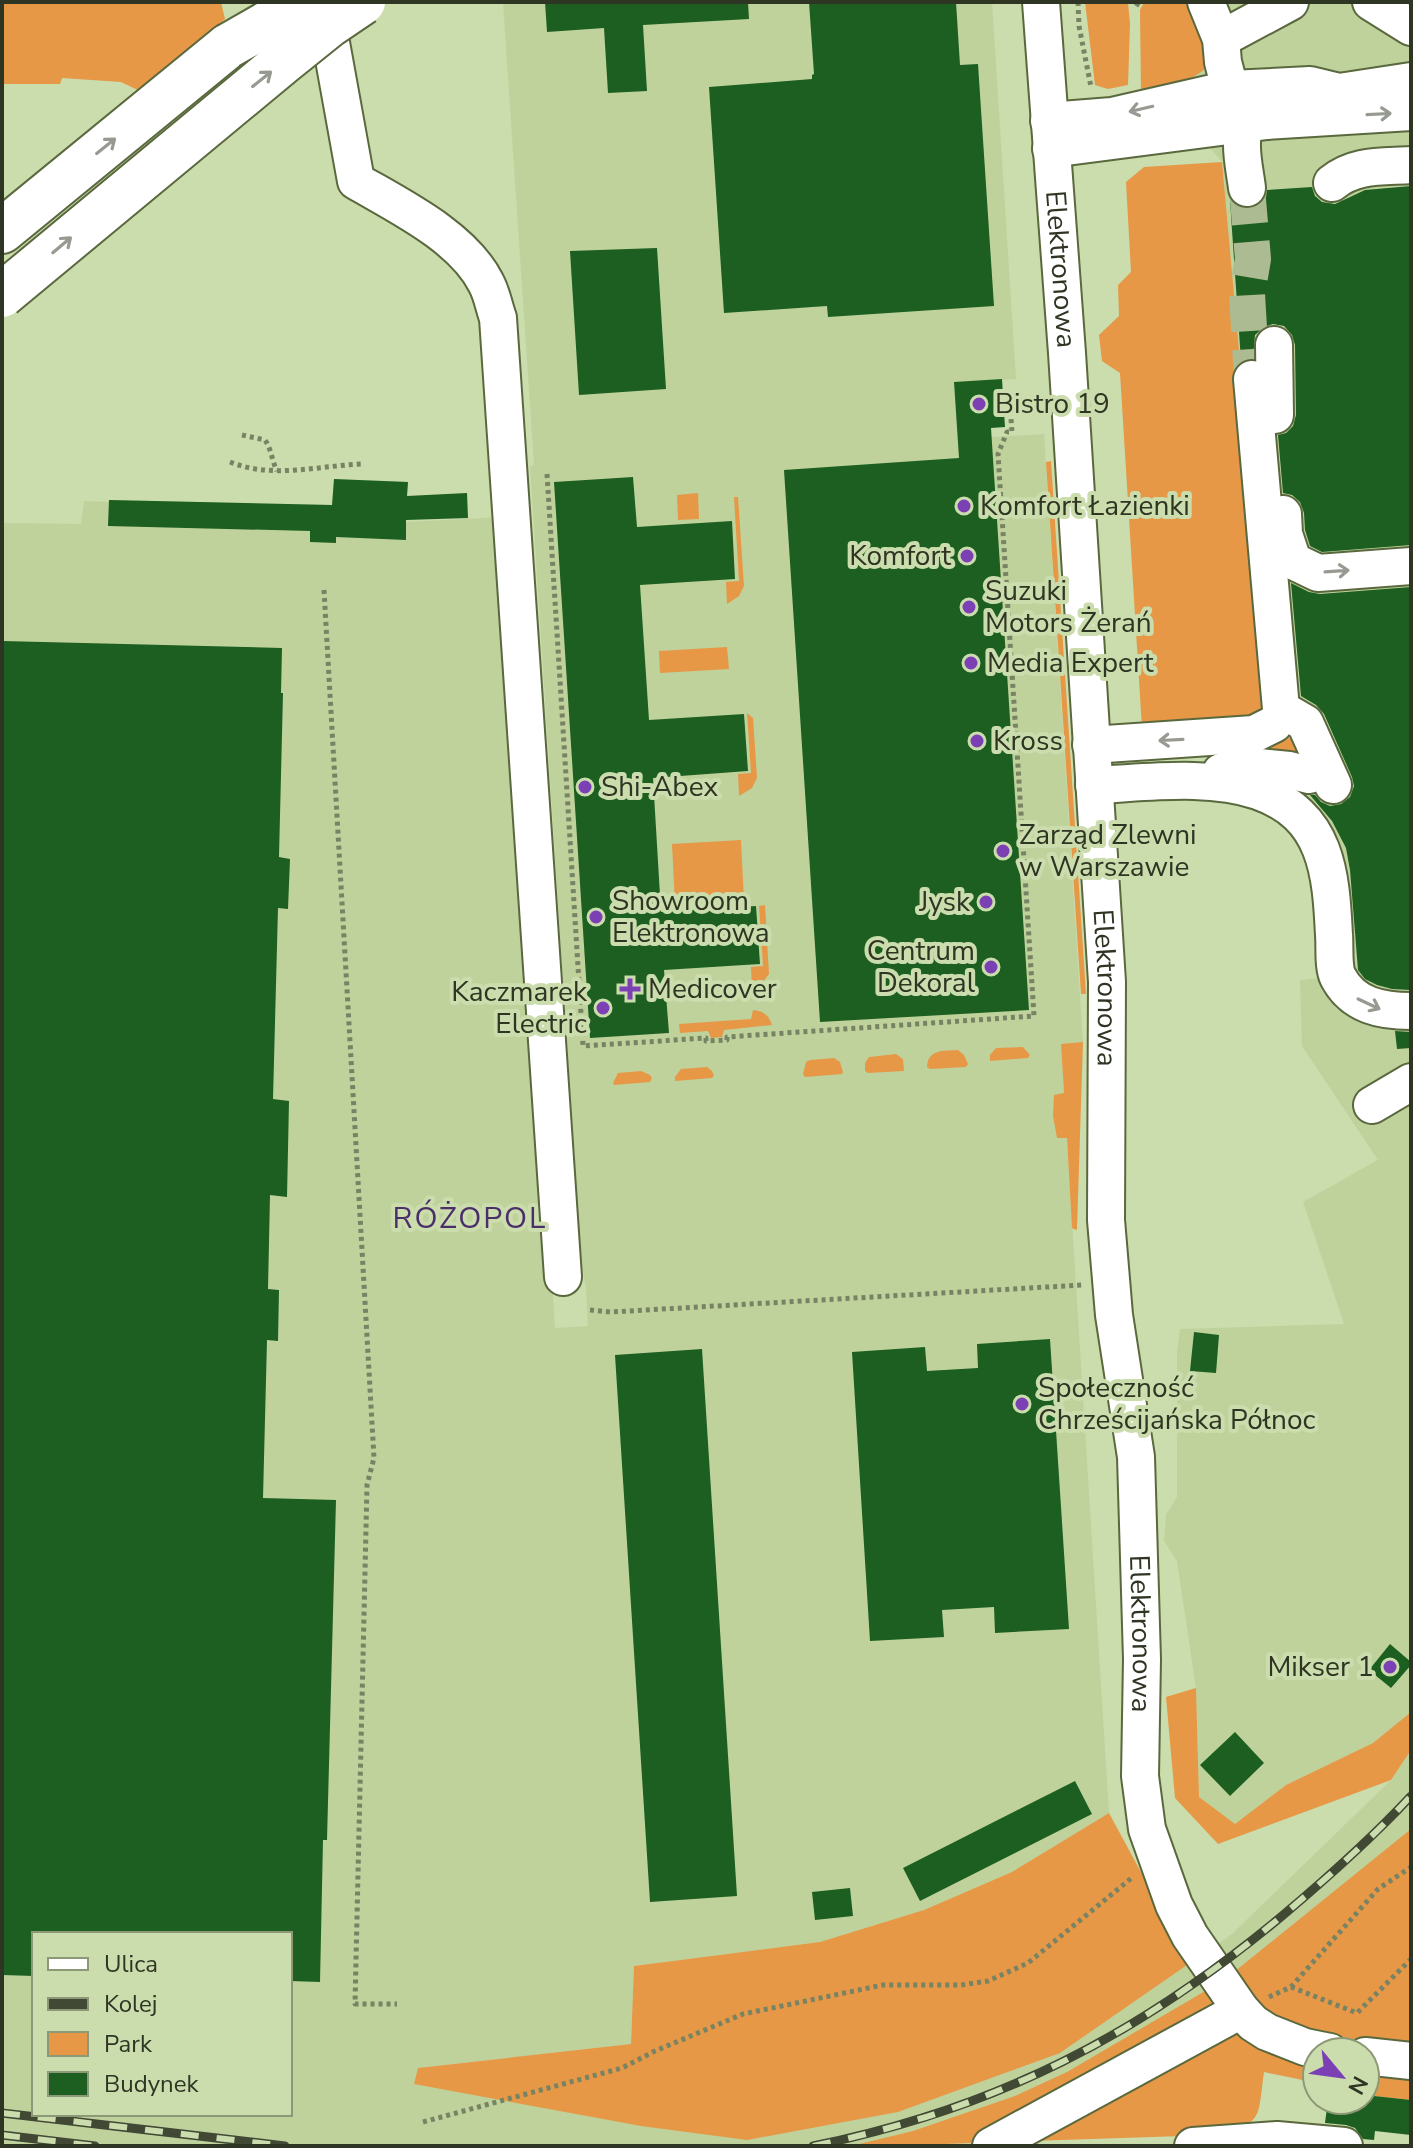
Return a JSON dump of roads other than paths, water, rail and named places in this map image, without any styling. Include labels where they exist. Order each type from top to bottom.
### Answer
[{"type":"main road","points":[[2,231],[228,46],[305,2]]},
{"type":"main road","points":[[2,295],[318,34],[363,2]]},
{"type":"street","points":[[324,2],[356,181],[424,220],[464,253],[486,283],[498,318],[563,1277]]},
{"type":"street","name":"Elektronowa","points":[[1041,2],[1107,982],[1106,1220],[1114,1315],[1136,1457],[1142,1659],[1140,1776],[1152,1843],[1174,1905],[1190,1936],[1253,2023],[1301,2045]]},
{"type":"street","points":[[1206,2],[1241,73],[1266,108],[1308,103],[1339,92],[1411,81]]},
{"type":"street","points":[[1050,135],[1112,116],[1195,97],[1241,73],[1290,2]]},
{"type":"street","points":[[1050,135],[1241,73],[1411,112]]},
{"type":"street","points":[[1241,73],[1242,141],[1247,188]]},
{"type":"street","points":[[1332,183],[1343,173],[1363,168],[1411,165]]},
{"type":"street","points":[[1274,345],[1284,534],[1293,561],[1318,573],[1411,566]]},
{"type":"street","points":[[1094,785],[1251,778],[1289,770],[1321,780],[1305,723],[1281,709],[1252,379]]},
{"type":"street","points":[[1091,745],[1254,734],[1274,724]]},
{"type":"street","points":[[1214,738],[1251,778],[1288,807],[1315,835],[1326,859],[1332,891],[1337,975],[1350,993],[1363,1003],[1377,1009],[1411,1011]]},
{"type":"street","points":[[1372,1105],[1411,1082]]},
{"type":"street","points":[[991,2146],[1241,2010]]},
{"type":"street","points":[[1381,2058],[1411,2061]]},
{"type":"street","points":[[1193,2146],[1277,2140],[1344,2146]]},
{"type":"tunnel","points":[[1247,188],[1253,259],[1247,294],[1252,379]]},
{"type":"railway","points":[[813,2146],[943,2111],[1062,2062],[1119,2031],[1228,1959],[1282,1916],[1348,1858],[1411,1796]]},
{"type":"railway","points":[[2,2113],[285,2146]]},
{"type":"railway","points":[[2,2135],[95,2146]]},
{"type":"place","name":"Bistro 19","points":[[979,404]]},
{"type":"place","name":"Komfort Łazienki","points":[[964,506]]},
{"type":"place","name":"Komfort","points":[[967,556]]},
{"type":"place","name":"Suzuki Motors Żerań","points":[[969,607]]},
{"type":"place","name":"Media Expert","points":[[971,663]]},
{"type":"place","name":"Kross","points":[[977,741]]},
{"type":"place","name":"Shi-Abex","points":[[585,787]]},
{"type":"place","name":"Zarząd Zlewni w Warszawie","points":[[1003,851]]},
{"type":"place","name":"Jysk","points":[[986,902]]},
{"type":"place","name":"Showroom Elektronowa","points":[[596,917]]},
{"type":"place","name":"Centrum Dekoral","points":[[991,967]]},
{"type":"place","name":"Medicover","points":[[630,989]]},
{"type":"place","name":"Kaczmarek Electric","points":[[603,1008]]},
{"type":"place","name":"Społeczność Chrześcijańska Północ","points":[[1022,1404]]},
{"type":"place","name":"Mikser 1","points":[[1390,1667]]},
{"type":"district","name":"RÓŻOPOL","points":[[470,1218]]}]
